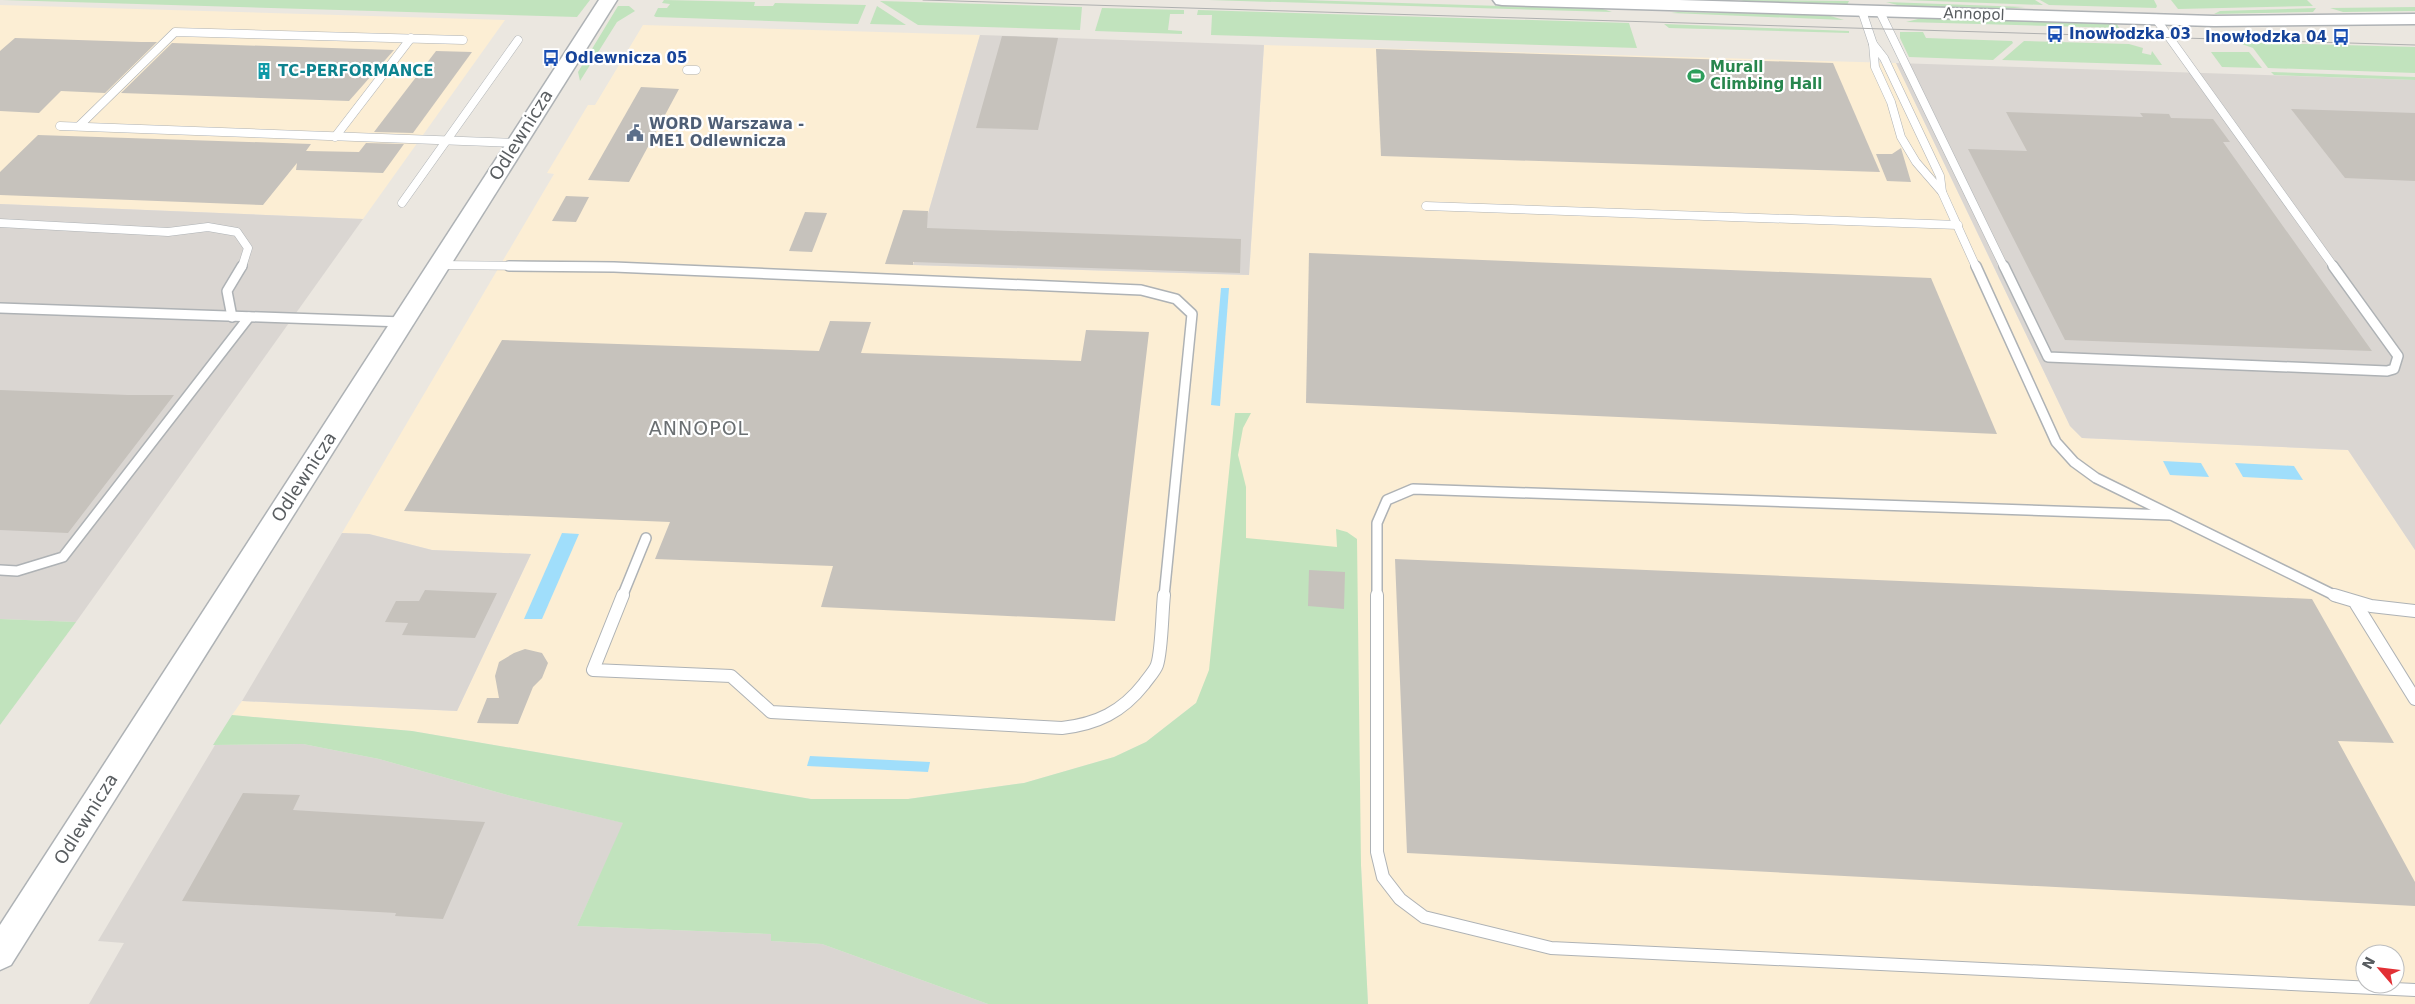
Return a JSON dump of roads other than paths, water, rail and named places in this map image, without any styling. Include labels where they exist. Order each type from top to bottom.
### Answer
[{"type":"street","name":"Odlewnicza","points":[[0,954],[608,0]]},
{"type":"street","name":"Annopol","points":[[1502,0],[2156,20],[2415,19]]},
{"type":"lane","points":[[1862,11],[1873,44],[1884,58],[1940,176],[1942,192]]},
{"type":"lane","points":[[1880,12],[2048,357],[2387,371],[2394,369],[2398,356],[2156,20]]},
{"type":"lane","points":[[79,126],[175,32],[463,40]]},
{"type":"lane","points":[[335,137],[411,38]]},
{"type":"lane","points":[[402,202],[518,40]]},
{"type":"lane","points":[[1873,44],[1870,57],[1892,103],[1896,126],[1904,144],[1916,162],[1942,192],[1981,276],[1996,314],[2056,442],[2064,453],[2085,472],[2328,592],[2356,604],[2415,611]]},
{"type":"lane","points":[[687,70],[696,70]]},
{"type":"lane","points":[[60,126],[516,143]]},
{"type":"lane","points":[[1426,206],[1958,225]]},
{"type":"lane","points":[[0,223],[168,232],[208,227],[237,232],[248,248],[241,269],[227,292],[232,316]]},
{"type":"lane","points":[[439,265],[614,267],[1141,290],[1166,294],[1184,302],[1192,314],[1157,665],[1142,688],[1119,710],[1093,723],[1062,728],[771,712],[730,676],[593,670],[646,538]]},
{"type":"lane","points":[[0,308],[402,322]]},
{"type":"lane","points":[[0,570],[17,571],[63,558],[249,317]]},
{"type":"lane","points":[[2170,514],[1413,489],[1387,500],[1377,523],[1377,852],[1383,877],[1400,899],[1424,918],[1551,948],[2415,990]]},
{"type":"lane","points":[[2356,604],[2415,700]]},
{"type":"water","points":[[1221,288],[1229,288],[1220,406],[1211,405]]},
{"type":"water","points":[[2163,461],[2201,463],[2209,477],[2170,475]]},
{"type":"water","points":[[2235,463],[2294,466],[2303,480],[2243,477]]},
{"type":"water","points":[[562,533],[579,534],[542,619],[524,619]]},
{"type":"water","points":[[810,756],[930,762],[928,772],[807,766]]},
{"type":"tram line","points":[[923,0],[2415,45]]},
{"type":"place","name":"Inowłodzka 03","points":[[2055,34]]},
{"type":"place","name":"Inowłodzka 04","points":[[2341,37]]},
{"type":"place","name":"Odlewnicza 05","points":[[551,58]]},
{"type":"place","name":"TC-PERFORMANCE","points":[[264,71]]},
{"type":"place","name":"Murall Climbing Hall","points":[[1696,76]]},
{"type":"place","name":"WORD Warszawa - ME1 Odlewnicza","points":[[635,133]]},
{"type":"district","name":"ANNOPOL","points":[[699,428]]}]
